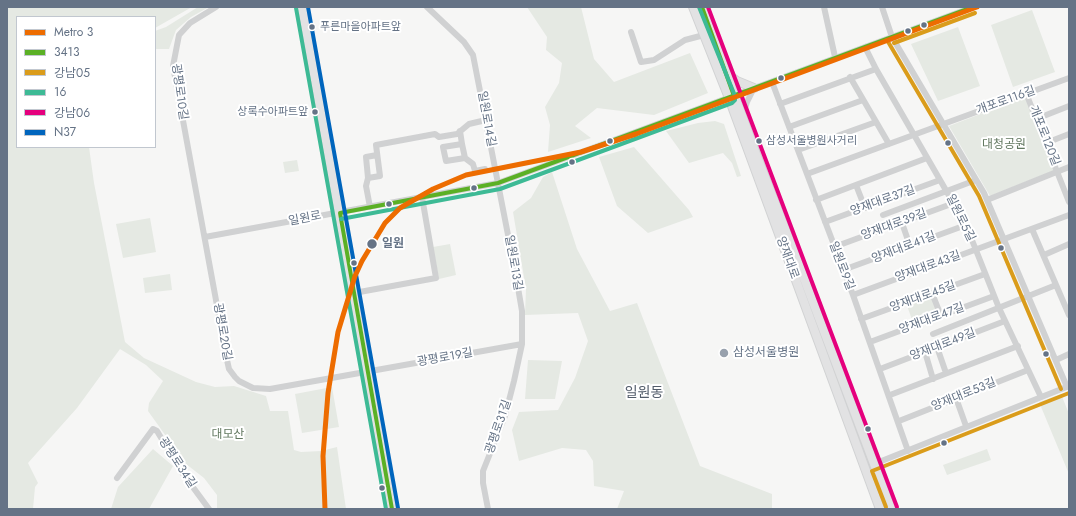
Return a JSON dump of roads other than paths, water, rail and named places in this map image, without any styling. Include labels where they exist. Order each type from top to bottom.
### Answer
[{"type":"main road","points":[[302,7],[369,371],[392,509]]},
{"type":"main road","name":"양재대로","points":[[693,7],[731,97],[880,509]]},
{"type":"main road","name":"양재대로","points":[[702,7],[726,73],[731,97],[742,118],[891,509]]},
{"type":"main road","points":[[726,73],[737,81],[754,88]]},
{"type":"street","name":"광평로10길","points":[[197,196],[173,66],[179,35],[190,23],[216,7]]},
{"type":"street","name":"일원로14길","points":[[427,7],[464,42],[473,55],[498,183]]},
{"type":"street","points":[[824,7],[835,57]]},
{"type":"street","points":[[864,468],[966,426],[1068,387],[987,200],[892,37],[882,7]]},
{"type":"street","name":"일원로","points":[[205,237],[498,183],[973,7]]},
{"type":"street","points":[[631,32],[641,62],[654,60],[685,40],[704,35]]},
{"type":"street","name":"일원로5길","points":[[865,47],[913,135],[948,192],[966,225],[999,308],[1041,397]]},
{"type":"street","points":[[780,104],[876,69]]},
{"type":"street","points":[[850,78],[889,144]]},
{"type":"street","name":"개포로116길","points":[[807,174],[1069,78]]},
{"type":"street","name":"일원로9길","points":[[772,82],[862,319],[890,395],[908,451]]},
{"type":"street","points":[[742,118],[747,102],[754,88]]},
{"type":"street","name":"개포로120길","points":[[1026,93],[1069,202]]},
{"type":"street","points":[[789,127],[863,100]]},
{"type":"street","points":[[1036,118],[1069,106]]},
{"type":"street","points":[[368,178],[380,176],[376,145],[435,134],[438,137],[457,134],[469,124],[486,120]]},
{"type":"street","points":[[798,150],[876,122]]},
{"type":"street","points":[[460,131],[465,158],[473,164],[475,171],[485,169]]},
{"type":"street","points":[[1046,143],[1069,134]]},
{"type":"street","points":[[462,144],[443,147],[446,162],[465,158]]},
{"type":"street","points":[[370,207],[366,186],[368,178],[366,157],[377,155]]},
{"type":"street","points":[[816,200],[927,158]]},
{"type":"street","points":[[987,200],[1069,167]]},
{"type":"street","name":"양재대로37길","points":[[825,222],[940,180]]},
{"type":"street","points":[[883,214],[948,192],[976,180]]},
{"type":"street","name":"일원로13길","points":[[498,183],[518,283],[522,311],[522,344]]},
{"type":"street","points":[[856,185],[865,208]]},
{"type":"street","name":"광평로20길","points":[[197,196],[229,369],[239,381],[253,388],[270,389],[369,371]]},
{"type":"street","points":[[354,293],[436,278],[422,197]]},
{"type":"street","name":"양재대로39길","points":[[834,247],[954,203]]},
{"type":"street","name":"양재대로43길","points":[[853,295],[1069,215]]},
{"type":"street","points":[[902,223],[910,246]]},
{"type":"street","name":"양재대로41길","points":[[843,270],[966,225]]},
{"type":"street","points":[[1032,229],[1069,315]]},
{"type":"street","points":[[1044,255],[1069,244]]},
{"type":"street","name":"양재대로45길","points":[[862,319],[985,274]]},
{"type":"street","points":[[933,334],[1056,285]]},
{"type":"street","points":[[932,293],[941,316]]},
{"type":"street","name":"양재대로47길","points":[[870,342],[994,296]]},
{"type":"street","name":"양재대로49길","points":[[880,369],[1005,321]]},
{"type":"street","name":"광평로19길","points":[[369,371],[522,344]]},
{"type":"street","name":"광평로31길","points":[[488,509],[483,483],[483,471],[505,416],[522,344]]},
{"type":"street","points":[[890,395],[1018,346]]},
{"type":"street","points":[[937,347],[946,374]]},
{"type":"street","points":[[925,352],[933,378]]},
{"type":"street","points":[[1056,360],[1069,354]]},
{"type":"street","name":"양재대로53길","points":[[899,421],[1028,370]]},
{"type":"street","points":[[956,398],[966,426]]},
{"type":"street","name":"광평로34길","points":[[117,478],[154,429],[181,471],[209,509]]},
{"type":"metro line","name":"3","points":[[325,509],[323,456],[328,393],[338,332],[355,276],[362,261],[385,223],[400,208],[433,189],[466,175],[581,152],[636,134],[977,7]]},
{"type":"place","name":"푸른마을아파트앞","points":[[312,27]]},
{"type":"place","name":"상록수아파트앞","points":[[315,112]]},
{"type":"place","name":"삼성서울병원사거리","points":[[759,141]]},
{"type":"place","name":"일원","points":[[372,244]]},
{"type":"place","name":"삼성서울병원","points":[[724,353]]},
{"type":"district","name":"일원동","points":[[644,394]]},
{"type":"park label","name":"대청공원","points":[[1004,145]]},
{"type":"park label","name":"대모산","points":[[228,435]]}]
